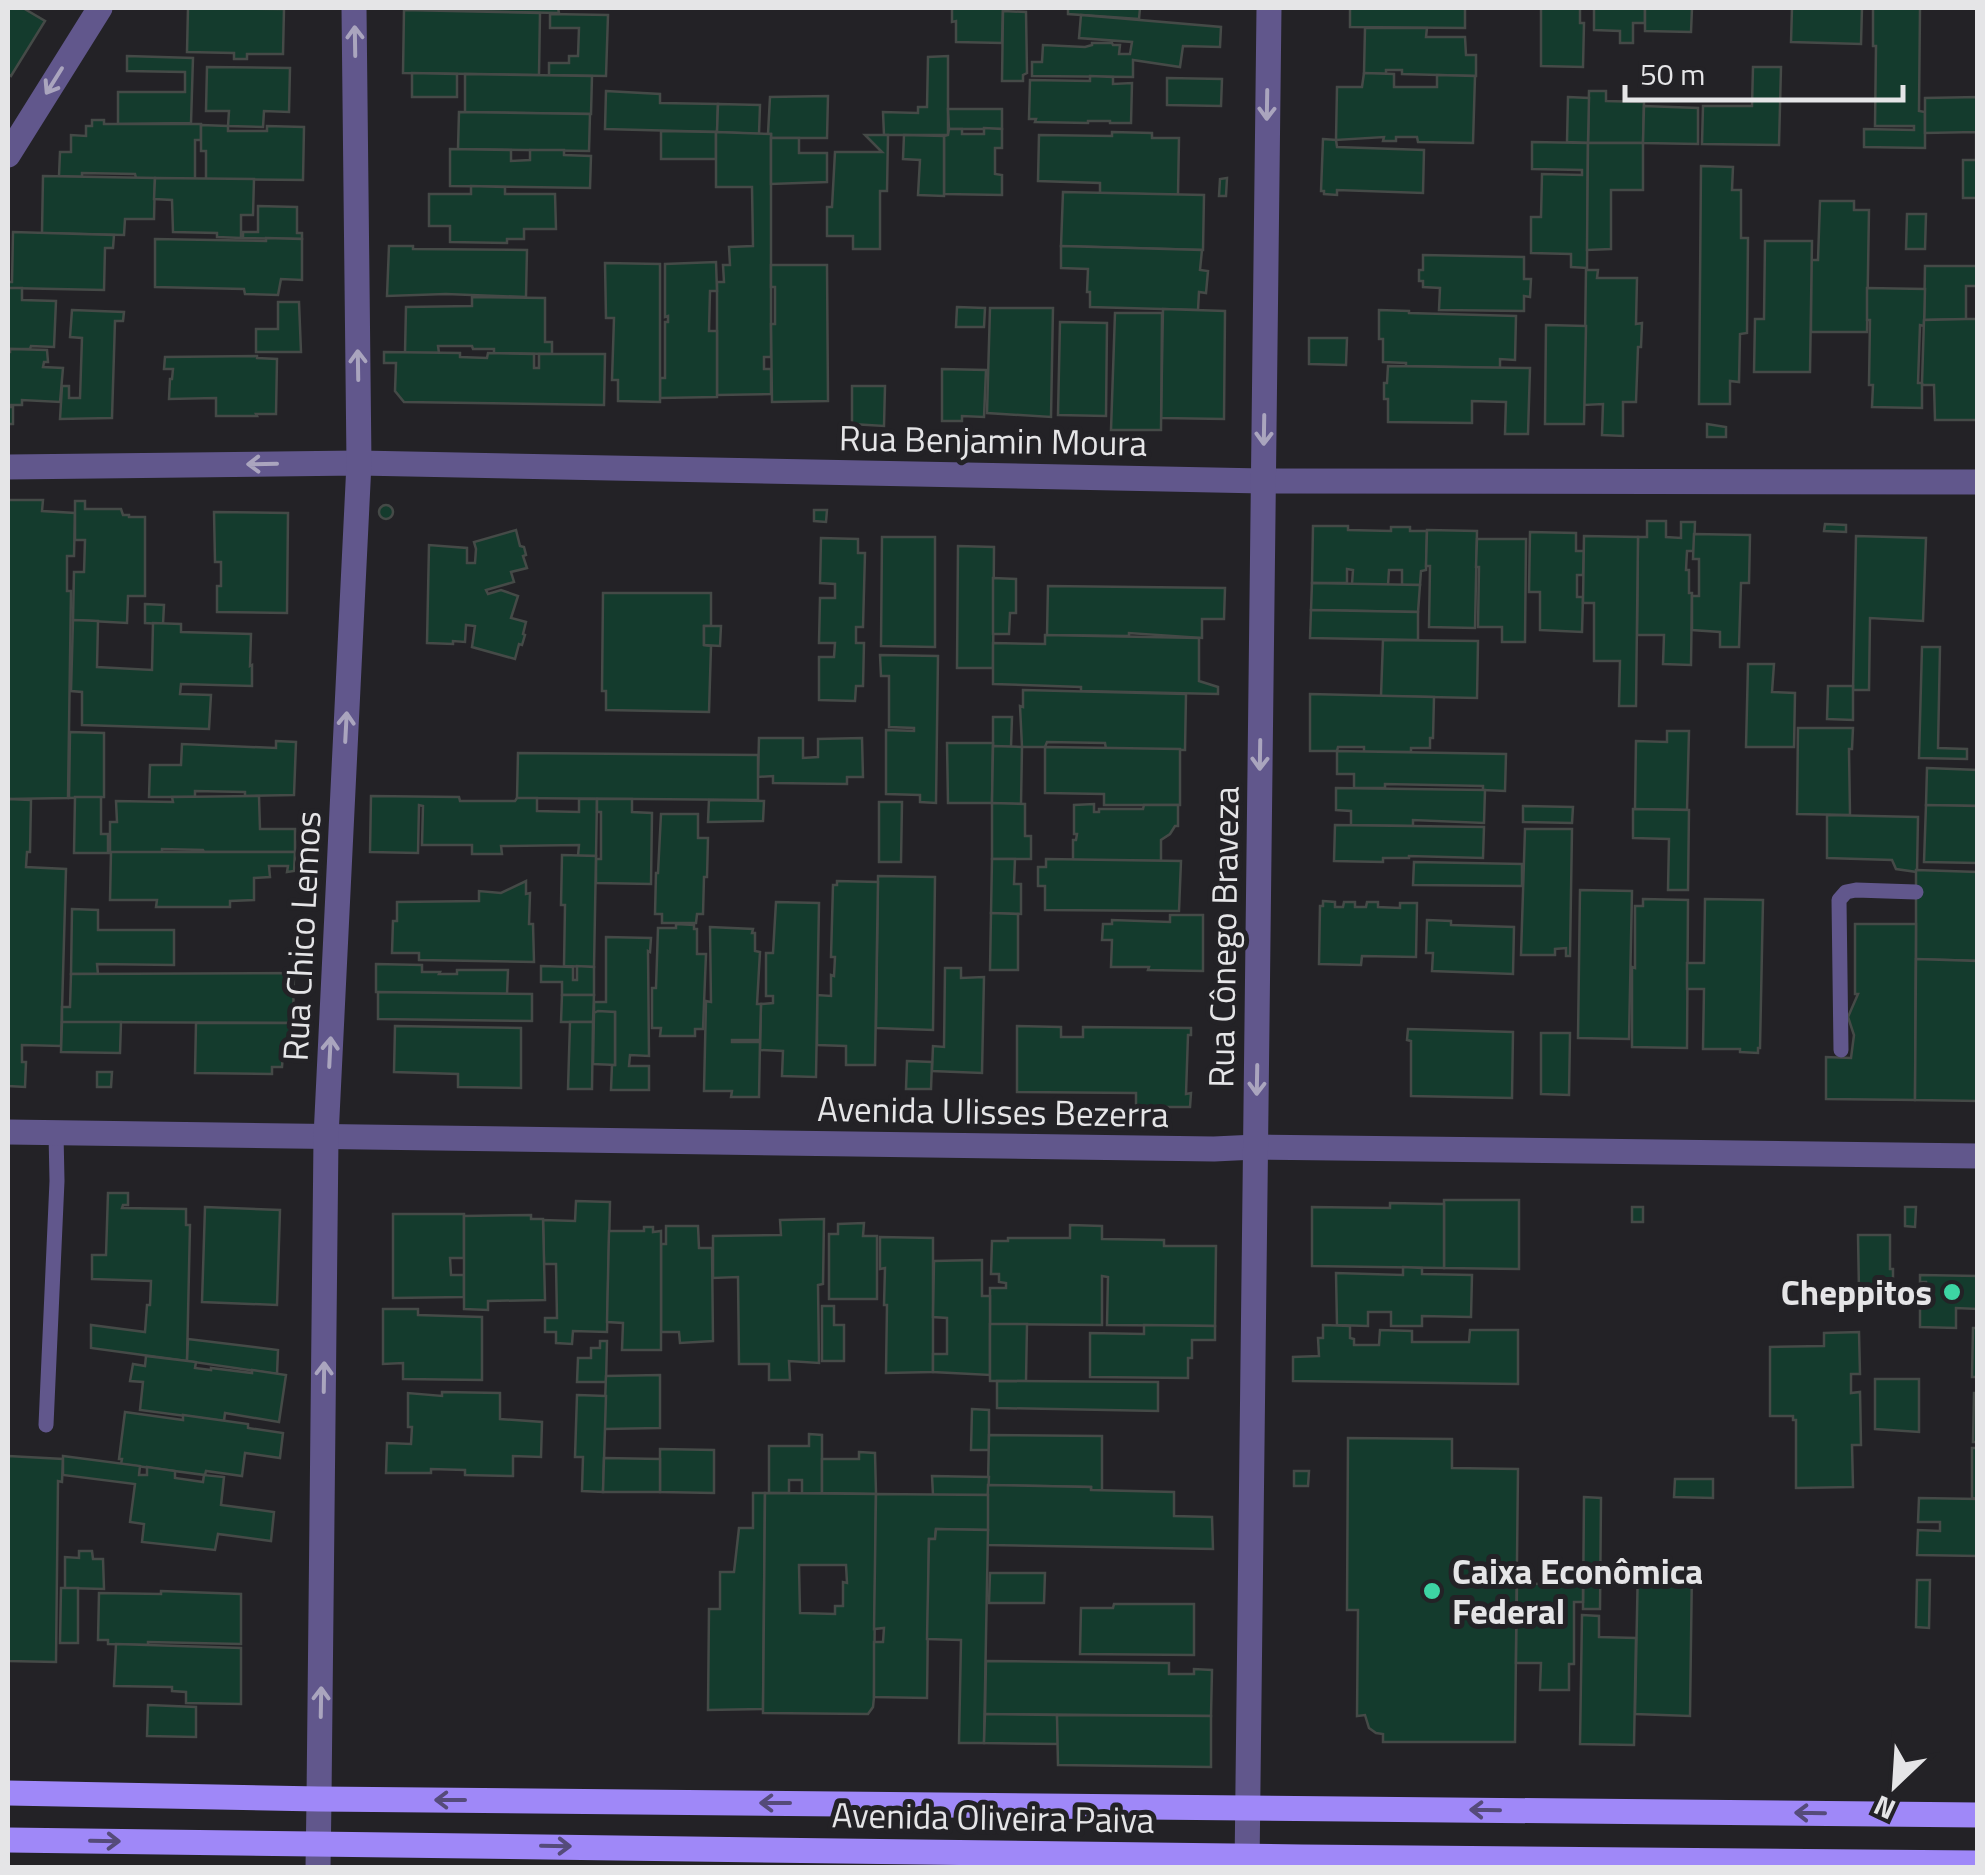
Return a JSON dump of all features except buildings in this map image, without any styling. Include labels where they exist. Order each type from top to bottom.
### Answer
[{"type":"main road","name":"Avenida Oliveira Paiva","points":[[8,1793],[319,1800],[1978,1814]]},
{"type":"main road","name":"Avenida Oliveira Paiva","points":[[8,1840],[318,1855],[1978,1864]]},
{"type":"street","points":[[8,154],[100,8]]},
{"type":"street","name":"Rua Chico Lemos","points":[[318,1855],[326,1137],[359,463],[354,8]]},
{"type":"street","name":"Rua Cônego Braveza","points":[[1247,1862],[1268,8]]},
{"type":"street","name":"Rua Benjamin Moura","points":[[8,467],[359,463],[1263,481],[1978,482]]},
{"type":"street","name":"Avenida Ulisses Bezerra","points":[[8,1132],[1978,1156]]},
{"type":"lane","points":[[1841,1050],[1840,900],[1846,892],[1856,890],[1916,892]]},
{"type":"lane","points":[[46,1425],[56,1133]]},
{"type":"place","name":"Cheppitos","points":[[1952,1292]]},
{"type":"place","name":"Caixa Econômica Federal","points":[[1432,1591]]}]
